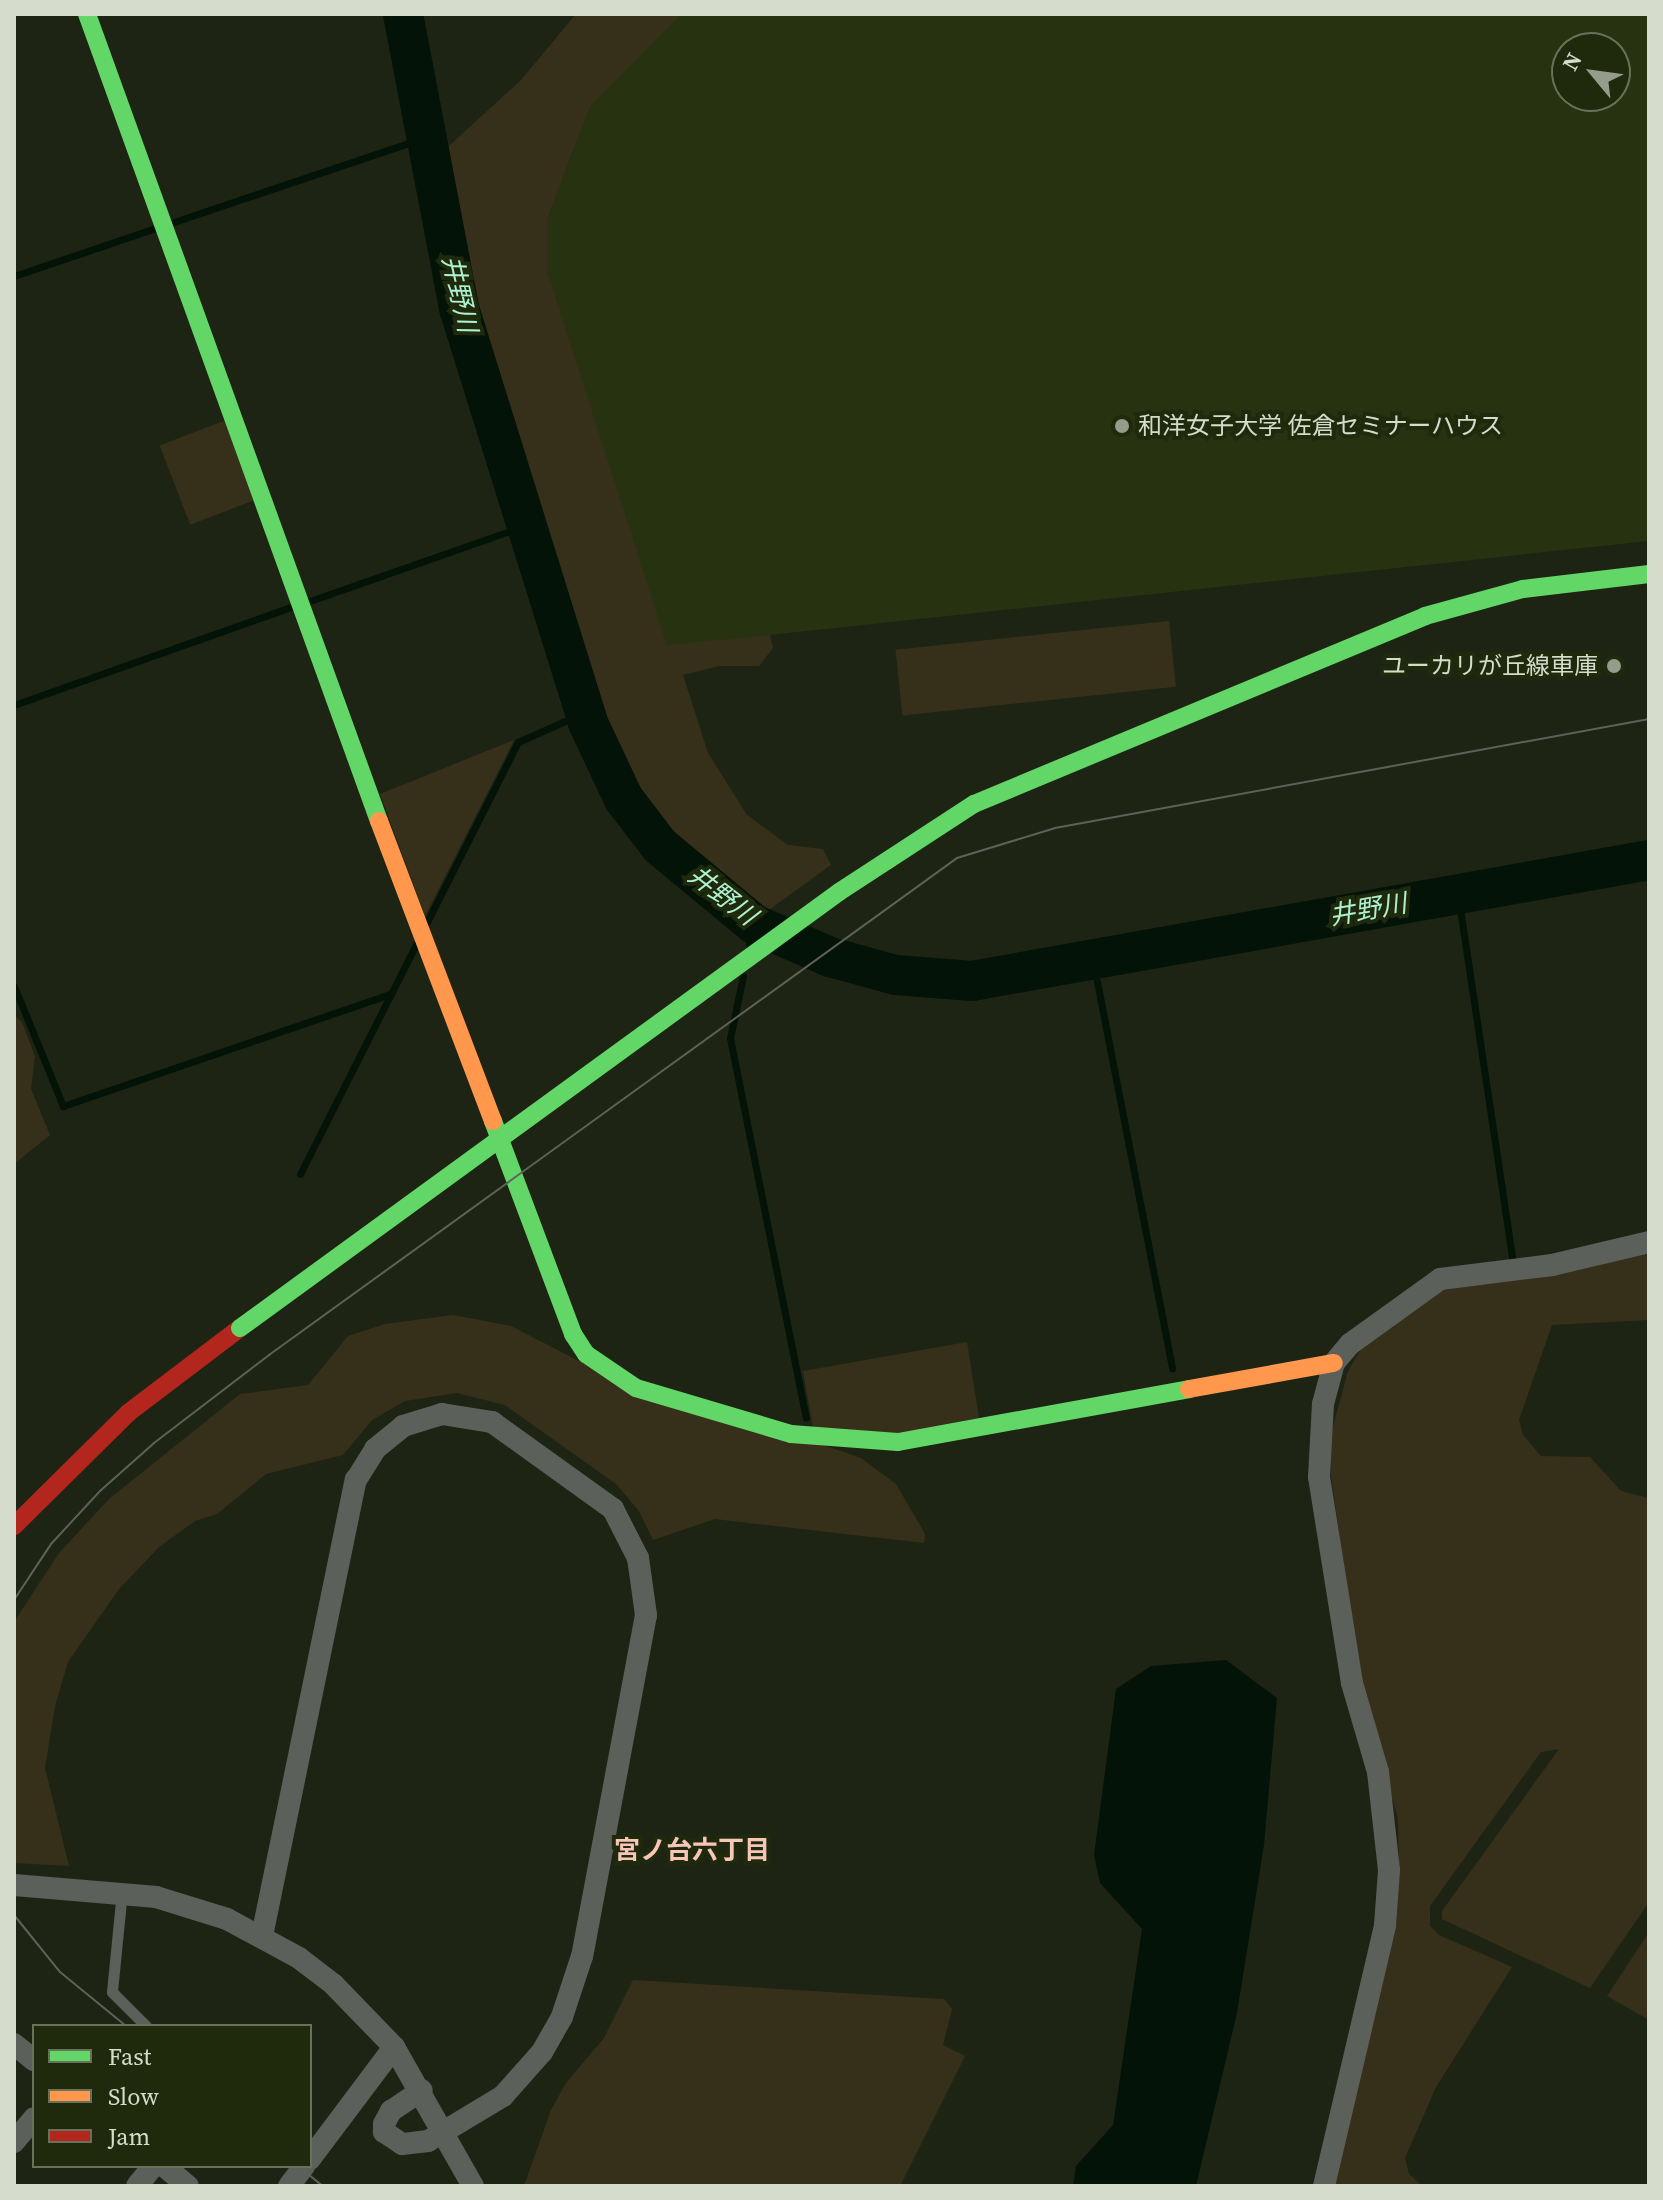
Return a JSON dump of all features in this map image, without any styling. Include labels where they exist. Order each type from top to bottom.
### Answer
[{"type":"street","points":[[87,14],[368,791],[573,1334],[586,1354],[636,1388],[741,1423],[791,1434],[898,1442],[1334,1363]]},
{"type":"street","points":[[14,1526],[128,1413],[240,1328],[839,892],[974,804],[1425,616],[1523,589],[1649,574]]},
{"type":"street","points":[[1324,2186],[1385,1925],[1389,1870],[1378,1772],[1352,1683],[1319,1477],[1323,1404],[1334,1363],[1350,1344],[1440,1279],[1552,1265],[1649,1242]]},
{"type":"street","points":[[262,1936],[356,1480],[375,1449],[403,1426],[442,1414],[492,1422],[613,1509],[638,1558],[646,1615],[582,1956],[562,2017],[542,2052],[503,2096],[446,2130],[413,2144],[402,2144],[384,2132],[391,2111],[422,2090]]},
{"type":"street","points":[[14,1885],[89,1888],[120,1901],[190,1906],[262,1936],[333,1984],[394,2047],[446,2130],[473,2186]]},
{"type":"street","points":[[14,2044],[32,2058]]},
{"type":"street","points":[[312,2155],[394,2047]]},
{"type":"street","points":[[14,2142],[32,2120]]},
{"type":"street","points":[[137,2186],[151,2168]]},
{"type":"street","points":[[166,2168],[188,2186]]},
{"type":"street","points":[[289,2186],[302,2168]]},
{"type":"lane","points":[[120,1901],[112,1992],[144,2024]]},
{"type":"shaded area","points":[[576,14],[682,14],[590,107],[547,220],[547,271],[667,645],[770,635],[773,648],[759,666],[719,666],[683,675],[708,753],[747,815],[788,845],[823,849],[831,865],[759,917],[667,840],[631,792],[593,714],[467,307],[438,156],[521,80]]},
{"type":"shaded area","name":"和洋女子大学 佐倉セミナーハウス","points":[[682,14],[1649,14],[1649,541],[667,646],[557,311],[547,271],[547,220],[590,107]]},
{"type":"shaded area","points":[[226,420],[256,499],[190,525],[160,445]]},
{"type":"shaded area","points":[[1169,621],[1176,687],[902,715],[896,650]]},
{"type":"shaded area","points":[[514,740],[425,916],[380,794]]},
{"type":"shaded area","points":[[14,1015],[22,1022],[35,1056],[31,1089],[50,1135],[14,1164]]},
{"type":"shaded area","points":[[1649,1251],[1649,1320],[1552,1325],[1519,1420],[1523,1435],[1541,1456],[1590,1457],[1621,1491],[1649,1498],[1649,1902],[1590,1988],[1442,1919],[1442,1911],[1559,1749],[1541,1752],[1430,1906],[1430,1926],[1439,1935],[1512,1967],[1436,2087],[1405,2158],[1409,2174],[1422,2186],[1334,2186],[1399,1872],[1398,1819],[1360,1679],[1331,1475],[1331,1434],[1348,1371],[1361,1349],[1443,1286]]},
{"type":"shaded area","points":[[453,1315],[511,1326],[577,1360],[861,1458],[896,1484],[925,1534],[924,1543],[715,1519],[653,1540],[639,1511],[616,1484],[505,1405],[457,1393],[405,1401],[372,1420],[343,1455],[266,1474],[217,1514],[195,1521],[159,1547],[119,1589],[68,1662],[55,1706],[45,1768],[69,1866],[14,1863],[14,1622],[59,1553],[109,1499],[240,1394],[308,1385],[348,1336],[385,1324]]},
{"type":"shaded area","points":[[967,1342],[979,1418],[897,1433],[813,1427],[803,1371]]},
{"type":"shaded area","points":[[1226,1660],[1277,1698],[1264,1845],[1237,2013],[1196,2186],[1073,2186],[1076,2166],[1113,2125],[1142,1929],[1100,1883],[1094,1855],[1116,1689],[1151,1666]]},
{"type":"shaded area","points":[[1649,1932],[1649,2020],[1607,1996]]},
{"type":"shaded area","points":[[633,1980],[944,1999],[952,2009],[943,2045],[965,2056],[900,2186],[524,2186],[551,2110],[566,2083],[604,2038]]},
{"type":"waterway","name":"井野川","points":[[403,14],[459,308],[588,723],[624,799],[660,846],[754,924],[830,957],[896,975],[972,981],[1649,860]]},
{"type":"waterway","points":[[171,223],[427,137]]},
{"type":"waterway","points":[[14,276],[156,228]]},
{"type":"waterway","points":[[307,602],[524,526]]},
{"type":"waterway","points":[[14,705],[291,607]]},
{"type":"waterway","points":[[427,922],[518,742],[585,712]]},
{"type":"waterway","points":[[1458,895],[1512,1258]]},
{"type":"waterway","points":[[749,944],[754,924]]},
{"type":"waterway","points":[[300,1174],[416,944]]},
{"type":"waterway","points":[[1093,961],[1172,1368]]},
{"type":"waterway","points":[[743,976],[730,1038],[806,1417]]},
{"type":"waterway","points":[[14,986],[63,1106],[391,994]]},
{"type":"tram line","points":[[14,1600],[51,1544],[100,1491],[154,1443],[269,1355],[957,858],[1055,828],[1649,719]]},
{"type":"tram line","points":[[14,1915],[60,1972],[124,2024]]},
{"type":"tram line","points":[[300,2168],[323,2186]]},
{"type":"traffic: fast","points":[[87,14],[379,821]]},
{"type":"traffic: fast","points":[[839,892],[974,804],[1425,616],[1523,589],[1649,574]]},
{"type":"traffic: fast","points":[[240,1328],[839,892]]},
{"type":"traffic: fast","points":[[493,1121],[573,1334],[586,1354],[636,1388],[791,1434],[898,1442],[1189,1389]]},
{"type":"traffic: slow","points":[[379,821],[493,1121]]},
{"type":"traffic: slow","points":[[1189,1389],[1334,1363]]},
{"type":"traffic: jam","points":[[14,1526],[128,1413],[240,1328]]},
{"type":"place","name":"和洋女子大学 佐倉セミナーハウス","points":[[1122,426]]},
{"type":"place","name":"ユーカリが丘線車庫","points":[[1614,666]]},
{"type":"district","name":"宮ノ台六丁目","points":[[692,1851]]}]
